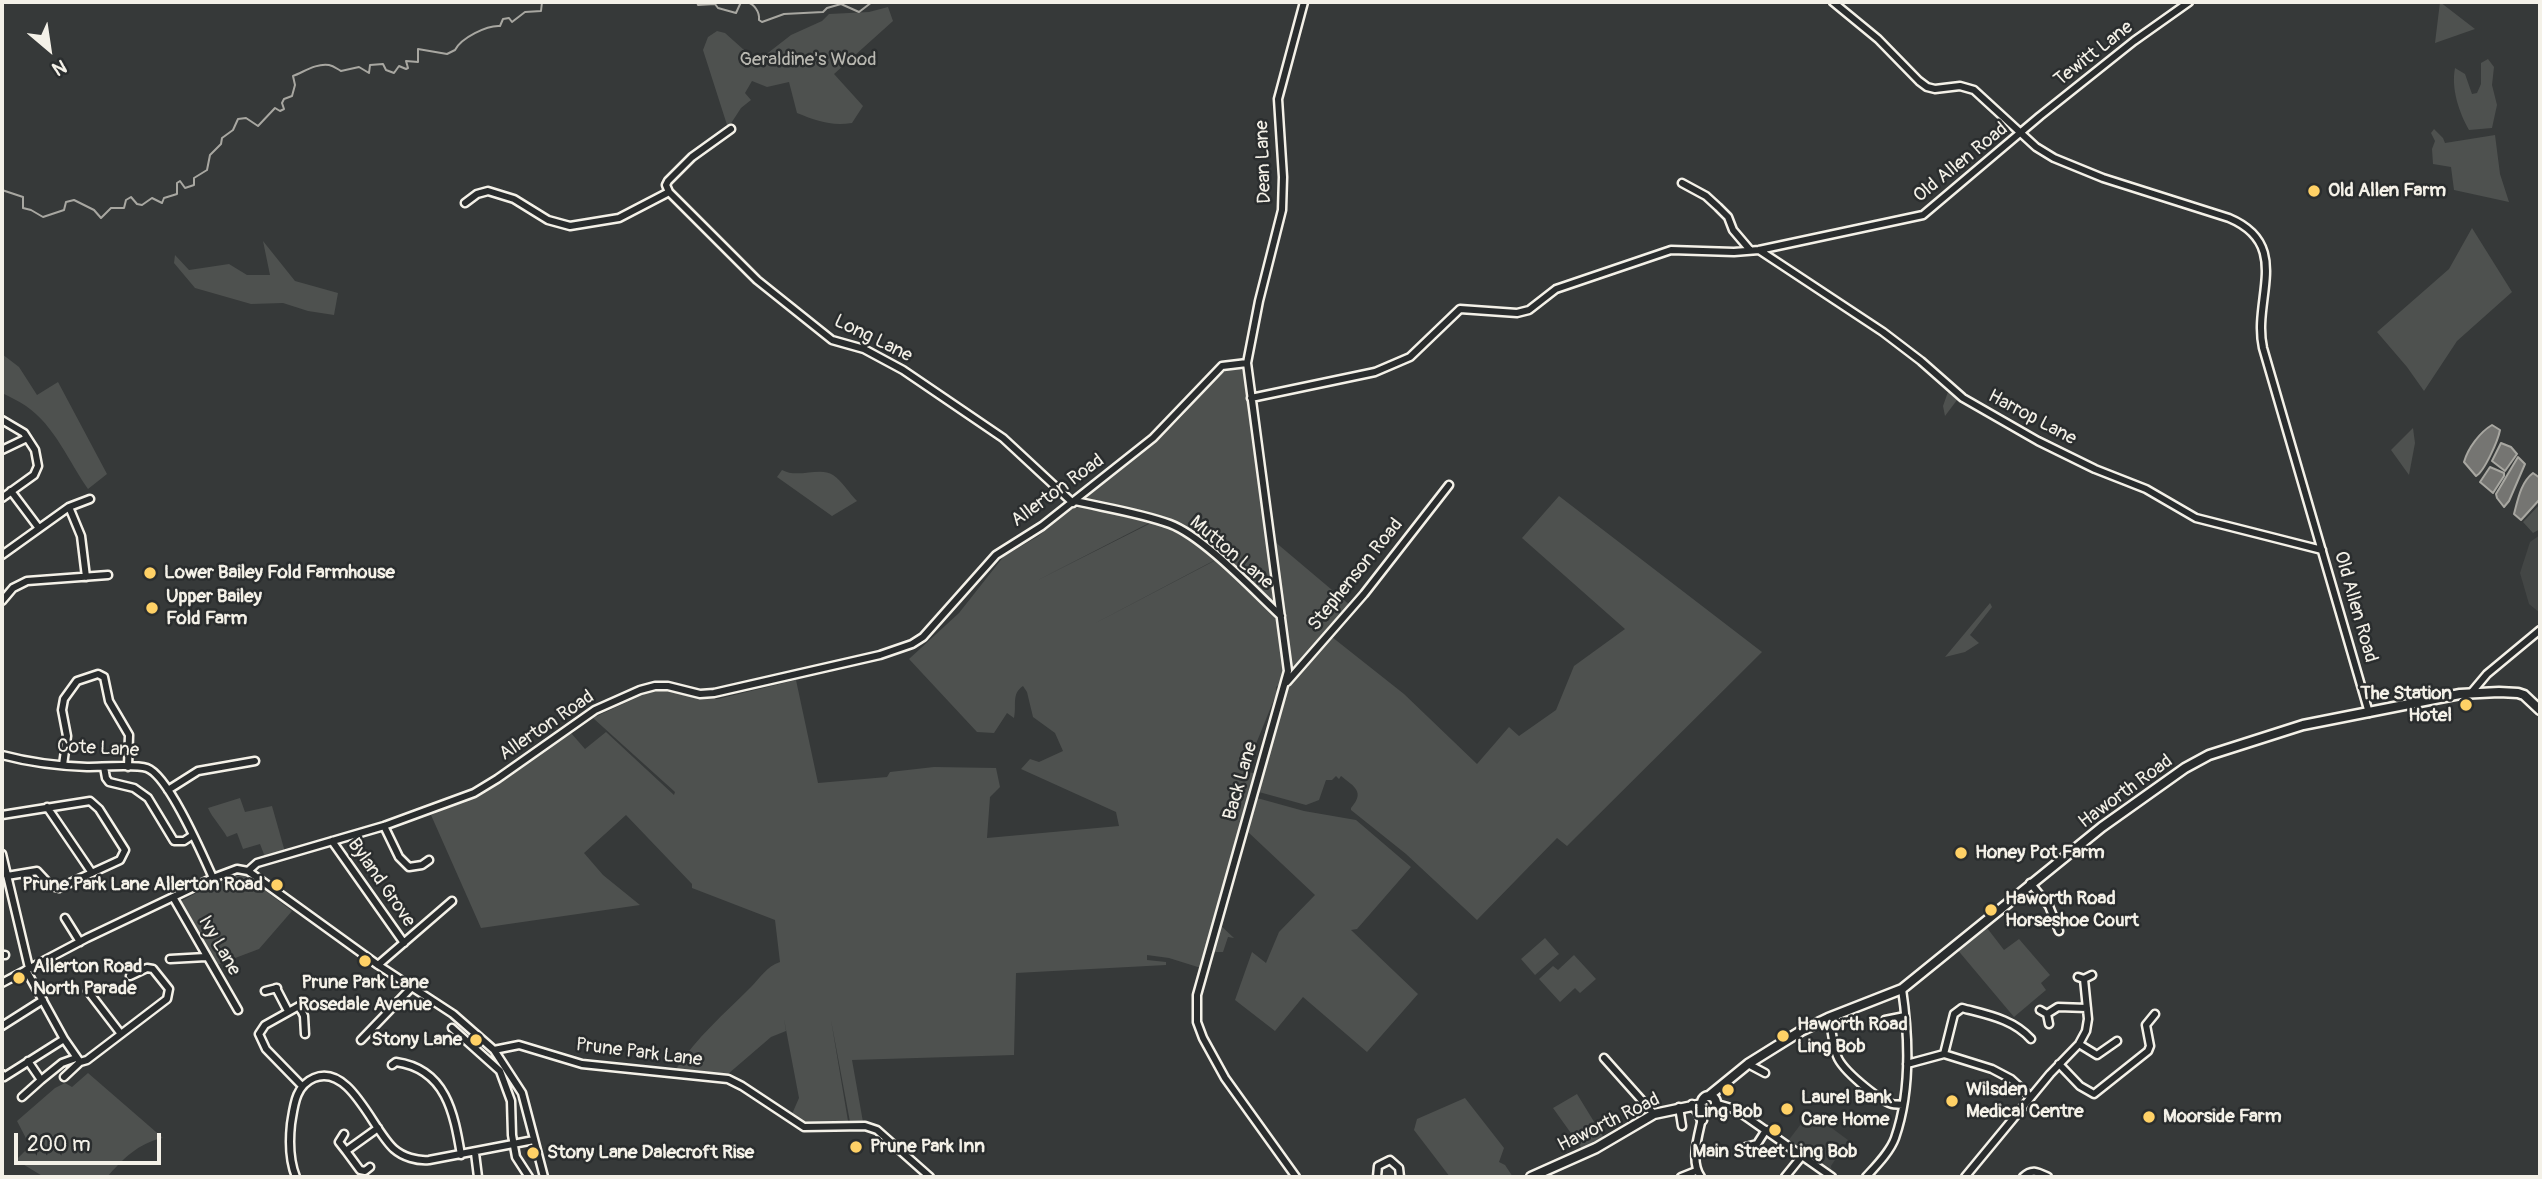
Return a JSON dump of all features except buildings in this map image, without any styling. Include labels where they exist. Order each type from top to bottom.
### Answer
[{"type":"main road","name":"Haworth Road","points":[[1703,1106],[1704,1098],[1776,1045],[1828,1018],[1902,989],[2030,883],[2134,803],[2209,755],[2303,725],[2471,693],[2518,693],[2540,710]]},
{"type":"main road","points":[[1710,1096],[1716,1099],[1717,1104]]},
{"type":"main road","name":"Haworth Road","points":[[1531,1177],[1597,1148],[1654,1114],[1692,1105],[1711,1110],[1717,1104]]},
{"type":"main road","points":[[1692,1105],[1702,1119]]},
{"type":"street","name":"Dean Lane","points":[[1247,363],[1259,300],[1282,210],[1283,177],[1278,99],[1304,2]]},
{"type":"street","points":[[1833,2],[1878,39],[1919,81],[1936,89],[1960,86],[1974,90],[2020,132]]},
{"type":"street","name":"Tewitt Lane","points":[[2020,132],[2134,41],[2189,2]]},
{"type":"street","points":[[465,203],[477,194],[488,191],[514,199],[548,220],[570,226],[619,218],[669,192],[666,185],[668,181],[692,158],[731,129]]},
{"type":"street","name":"Old Allen Road","points":[[1251,398],[1375,372],[1410,357],[1460,309],[1517,313],[1529,310],[1556,289],[1671,250],[1759,250],[1923,215],[2020,132],[2036,147],[2054,158],[2103,178],[2229,218],[2244,226],[2258,239],[2265,254],[2266,267],[2261,340],[2370,713]]},
{"type":"street","points":[[1682,183],[1718,207],[1750,250]]},
{"type":"street","name":"Long Lane","points":[[669,192],[757,280],[832,340],[864,349],[903,370],[1003,438],[1074,502]]},
{"type":"street","name":"Harrop Lane","points":[[1759,250],[1884,331],[1963,398],[2038,441],[2095,469],[2146,489],[2196,518],[2322,551]]},
{"type":"street","name":"Back Lane","points":[[1247,363],[1288,671],[1226,888],[1195,1009],[1203,1038],[1225,1078],[1296,1177]]},
{"type":"street","name":"Allerton Road","points":[[2,984],[27,969],[213,878],[237,869],[248,871],[257,863],[384,826],[474,793],[595,710],[640,690],[668,685],[700,694],[714,693],[880,655],[912,644],[936,625],[996,555],[1042,527],[1153,438],[1222,366],[1247,363]]},
{"type":"street","points":[[2,420],[18,428],[27,438],[37,455],[38,470],[2,498]]},
{"type":"street","points":[[2,450],[27,438]]},
{"type":"street","name":"Stephenson Road","points":[[1285,683],[1364,594],[1449,485]]},
{"type":"street","points":[[11,491],[38,527]]},
{"type":"street","points":[[2,555],[69,507],[90,499]]},
{"type":"street","name":"Mutton Lane","points":[[1074,502],[1161,522],[1186,532],[1281,616]]},
{"type":"street","points":[[69,507],[82,536],[86,577]]},
{"type":"street","points":[[2,601],[13,588],[27,581],[108,575]]},
{"type":"street","points":[[2471,693],[2487,674],[2540,630]]},
{"type":"street","points":[[62,765],[67,736],[62,710],[64,699],[76,681],[98,674],[104,677],[109,701],[129,735],[128,767]]},
{"type":"street","name":"Cote Lane","points":[[2,755],[62,765],[147,768],[159,777],[168,790],[194,835],[213,878]]},
{"type":"street","points":[[168,790],[198,771],[255,761]]},
{"type":"street","points":[[103,767],[109,782],[134,788],[148,798],[174,841],[184,841],[194,835]]},
{"type":"street","points":[[2,815],[88,800],[99,809],[125,852],[120,860],[57,888],[51,886],[37,871],[7,876]]},
{"type":"street","points":[[47,807],[92,873]]},
{"type":"street","points":[[384,826],[403,862],[415,867],[429,860]]},
{"type":"street","name":"Byland Grove","points":[[332,841],[404,943]]},
{"type":"street","points":[[2,854],[27,969],[78,1060]]},
{"type":"street","points":[[248,871],[378,965],[453,1014],[494,1050],[522,1093],[544,1177]]},
{"type":"street","points":[[2030,883],[2049,906],[2059,932]]},
{"type":"street","name":"Ivy Lane","points":[[173,897],[237,1010]]},
{"type":"street","points":[[378,965],[452,901]]},
{"type":"street","points":[[65,918],[80,943]]},
{"type":"street","points":[[170,959],[206,957]]},
{"type":"street","points":[[22,1097],[62,1063],[87,1060],[167,999],[169,989],[153,969],[147,968],[130,976]]},
{"type":"street","points":[[1965,1177],[1984,1151],[2079,1044],[2086,1031],[2087,1008],[2081,978],[2092,975]]},
{"type":"street","points":[[361,1040],[412,987]]},
{"type":"street","points":[[265,991],[278,988],[288,1012]]},
{"type":"street","points":[[1866,1177],[1894,1141],[1903,1105],[1907,1064],[1902,989]]},
{"type":"street","points":[[88,992],[121,1034]]},
{"type":"street","points":[[2,1026],[43,1000]]},
{"type":"street","points":[[302,1086],[260,1041],[259,1034],[265,1025],[299,1006],[304,1016],[305,1034]]},
{"type":"street","points":[[1944,1054],[1954,1014],[1962,1007],[2009,1021],[2022,1028],[2031,1039]]},
{"type":"street","points":[[2047,1014],[2059,1007],[2087,1008]]},
{"type":"street","points":[[2040,1010],[2047,1014],[2049,1024]]},
{"type":"street","points":[[2059,1064],[2080,1086],[2094,1094],[2148,1051],[2150,1046],[2145,1028],[2148,1020],[2155,1014]]},
{"type":"street","points":[[1885,1020],[1905,1016]]},
{"type":"street","points":[[1828,1018],[1837,1058],[1841,1063],[1861,1084],[1891,1104],[1903,1105]]},
{"type":"street","points":[[452,1028],[500,1072],[511,1101],[516,1157],[529,1177]]},
{"type":"street","points":[[3,1075],[64,1039]]},
{"type":"street","points":[[2079,1044],[2095,1054],[2117,1041]]},
{"type":"street","name":"Prune Park Lane","points":[[494,1050],[519,1045],[582,1064],[728,1079],[804,1127],[865,1126],[877,1130],[930,1177]]},
{"type":"street","points":[[2105,1050],[2111,1059]]},
{"type":"street","points":[[397,1053],[394,1063],[421,1070],[436,1082],[448,1100],[461,1155]]},
{"type":"street","points":[[1907,1064],[1944,1054],[1992,1069],[2011,1079],[2031,1097]]},
{"type":"street","points":[[1604,1058],[1654,1114]]},
{"type":"street","points":[[64,1077],[78,1060]]},
{"type":"street","points":[[28,1061],[41,1080]]},
{"type":"street","points":[[1748,1064],[1765,1073]]},
{"type":"street","points":[[296,1177],[290,1157],[289,1138],[295,1099],[302,1086],[317,1076],[340,1080],[350,1088],[394,1149],[413,1158],[429,1160],[534,1140]]},
{"type":"street","points":[[1717,1104],[1731,1108],[1766,1130],[1832,1177]]},
{"type":"street","points":[[1701,1177],[1696,1171],[1703,1106]]},
{"type":"street","points":[[1679,1108],[1682,1126]]},
{"type":"street","points":[[346,1151],[378,1128]]},
{"type":"street","points":[[1742,1148],[1757,1144],[1766,1130]]},
{"type":"street","points":[[344,1134],[339,1142],[360,1170],[365,1171],[370,1167]]},
{"type":"street","points":[[475,1153],[478,1177]]},
{"type":"street","points":[[1787,1177],[1802,1156]]},
{"type":"street","points":[[1377,1177],[1378,1166],[1390,1160],[1399,1168],[1401,1177]]},
{"type":"street","points":[[1681,1177],[1696,1171]]},
{"type":"street","points":[[1971,1171],[1976,1177]]},
{"type":"street","points":[[2023,1177],[2036,1171],[2048,1177]]},
{"type":"shaded area","points":[[2492,425],[2500,430],[2499,435],[2487,463],[2476,476],[2464,462],[2475,441]]},
{"type":"shaded area","points":[[2501,443],[2511,447],[2517,454],[2505,471],[2492,461]]},
{"type":"shaded area","points":[[2518,457],[2525,464],[2504,507],[2496,494]]},
{"type":"shaded area","points":[[2490,467],[2504,473],[2493,493],[2480,482]]},
{"type":"shaded area","points":[[2533,473],[2540,478],[2540,499],[2521,520],[2514,514],[2523,486]]},
{"type":"shaded area","points":[[2540,535],[2540,613],[2529,604],[2520,573],[2530,542]]},
{"type":"shaded area","points":[[1810,1112],[1848,1140],[1831,1166],[1832,1172],[1788,1141]]},
{"type":"green space","points":[[2440,2],[2475,29],[2435,43]]},
{"type":"green space","name":"Geraldine's Wood","points":[[888,7],[893,21],[834,74],[863,106],[852,123],[824,122],[797,113],[789,82],[767,87],[752,81],[745,93],[751,100],[741,108],[728,128],[703,50],[708,37],[717,31],[725,33],[753,58],[755,63],[791,35],[822,21],[829,14],[869,12]]},
{"type":"green space","points":[[2488,59],[2494,67],[2492,85],[2497,105],[2492,128],[2469,130],[2457,100],[2455,68],[2465,74],[2472,94],[2477,93],[2481,84],[2481,63]]},
{"type":"green space","points":[[2434,129],[2445,143],[2495,135],[2500,174],[2509,202],[2454,190],[2451,167],[2433,164],[2432,149],[2435,141],[2431,133]]},
{"type":"green space","points":[[2472,228],[2512,292],[2457,341],[2424,391],[2377,332],[2449,269]]},
{"type":"green space","points":[[263,241],[295,281],[338,293],[334,315],[283,303],[251,304],[195,288],[174,263],[175,255],[189,270],[229,264],[247,275],[270,275]]},
{"type":"green space","points":[[2,354],[19,367],[37,395],[58,382],[107,474],[88,489],[45,424],[26,406],[2,393]]},
{"type":"green space","points":[[1235,367],[1242,370],[1246,383],[1276,607],[1201,538],[1185,528],[1166,520],[1084,498],[1161,437],[1212,379]]},
{"type":"green space","points":[[1949,389],[1957,400],[1945,416],[1943,406]]},
{"type":"green space","points":[[2413,428],[2415,443],[2409,475],[2391,450]]},
{"type":"green space","points":[[782,470],[833,475],[857,501],[832,516],[777,477]]},
{"type":"green space","points":[[1559,496],[1762,652],[1567,846],[1557,838],[1477,920],[1406,854],[1351,810],[1357,798],[1357,790],[1341,776],[1339,779],[1336,776],[1332,780],[1326,780],[1319,800],[1306,805],[1259,792],[1287,689],[1332,637],[1404,694],[1477,764],[1509,727],[1519,736],[1556,710],[1574,666],[1625,629],[1522,538]]},
{"type":"green space","points":[[2540,504],[2540,529],[2533,533],[2523,522]]},
{"type":"green space","points":[[1081,506],[1149,523],[1036,581],[1151,523],[1185,537],[1215,560],[1088,627],[1216,560],[1278,619],[1285,673],[1281,684],[1276,687],[1277,692],[1245,771],[1256,774],[1201,968],[1169,958],[1147,955],[1147,960],[1166,962],[1166,965],[1016,973],[1014,1055],[852,1060],[863,1122],[850,1122],[831,1020],[848,1121],[804,1124],[792,1114],[799,1098],[784,1019],[786,1031],[771,1037],[728,1074],[676,1069],[711,1026],[767,969],[780,962],[775,920],[692,888],[692,884],[626,815],[584,853],[603,875],[640,905],[481,928],[431,815],[485,792],[571,733],[585,749],[606,732],[674,795],[675,792],[593,718],[655,689],[699,699],[718,699],[796,680],[818,783],[887,777],[890,772],[934,767],[996,768],[1000,787],[990,797],[987,838],[1119,826],[1116,812],[1021,769],[1030,759],[1039,762],[1063,751],[1055,733],[1033,717],[1023,686],[1016,696],[1014,718],[1007,713],[994,733],[977,732],[909,659],[959,613],[1004,556],[1037,537],[1072,509]]},
{"type":"green space","points":[[1274,541],[1351,606],[1293,675]]},
{"type":"green space","points":[[1990,603],[1992,607],[1970,635],[1979,643],[1965,652],[1945,657]]},
{"type":"green space","points":[[240,798],[245,812],[272,806],[285,852],[265,857],[260,844],[243,849],[237,833],[227,837],[208,808]]},
{"type":"green space","points":[[1257,798],[1304,811],[1356,820],[1411,867],[1357,929],[1351,930],[1418,994],[1367,1052],[1303,997],[1275,1031],[1235,1000],[1252,952],[1266,963],[1279,932],[1315,895],[1248,832]]},
{"type":"green space","points":[[235,876],[246,876],[292,911],[259,949],[214,966],[178,903],[216,882]]},
{"type":"green space","points":[[1219,924],[1234,938],[1228,937],[1223,952],[1212,952]]},
{"type":"green space","points":[[1984,924],[2004,950],[2019,939],[2050,975],[2041,983],[2046,990],[2014,1017],[1956,948]]},
{"type":"green space","points":[[1545,938],[1559,954],[1535,975],[1521,959]]},
{"type":"green space","points":[[1574,955],[1596,979],[1580,993],[1575,988],[1560,1002],[1539,979],[1553,966],[1558,970]]},
{"type":"green space","points":[[88,1073],[163,1138],[139,1148],[107,1177],[44,1177],[16,1160],[30,1146],[17,1121],[55,1088],[65,1083],[72,1087]]},
{"type":"green space","points":[[1577,1094],[1604,1138],[1583,1150],[1553,1108]]},
{"type":"green space","points":[[1465,1098],[1504,1148],[1499,1162],[1505,1165],[1513,1177],[1450,1177],[1414,1130],[1417,1119]]},
{"type":"waterway","points":[[2,190],[23,197],[23,208],[43,217],[64,210],[66,202],[74,200],[94,210],[101,218],[111,208],[124,208],[126,200],[131,197],[137,204],[142,205],[152,198],[162,203],[164,198],[177,194],[177,183],[180,181],[185,188],[194,185],[194,178],[207,170],[210,155],[221,144],[222,138],[233,130],[238,119],[246,118],[258,126],[275,108],[280,111],[284,109],[284,99],[292,96],[295,85],[293,76],[324,65],[331,65],[341,71],[359,67],[369,73],[370,65],[383,64],[386,70],[394,73],[399,66],[408,68],[406,61],[418,62],[418,49],[447,54],[475,33],[500,26],[503,19],[509,18],[512,22],[525,12],[541,11],[542,2]]},
{"type":"waterway","points":[[697,2],[698,5],[715,4],[718,8],[736,13],[741,2]]},
{"type":"waterway","points":[[747,2],[756,9],[762,22],[784,14],[823,12],[841,4],[859,12],[872,2]]},
{"type":"place","name":"Old Allen Farm","points":[[2314,191]]},
{"type":"place","name":"Lower Bailey Fold Farmhouse","points":[[150,573]]},
{"type":"place","name":"Upper Bailey Fold Farm","points":[[152,608]]},
{"type":"place","name":"The Station Hotel","points":[[2466,705]]},
{"type":"place","name":"Honey Pot Farm","points":[[1961,853]]},
{"type":"place","name":"Prune Park Lane Allerton Road","points":[[277,885]]},
{"type":"place","name":"Haworth Road Horseshoe Court","points":[[1991,910]]},
{"type":"place","name":"Prune Park Lane Rosedale Avenue","points":[[365,961]]},
{"type":"place","name":"Allerton Road North Parade","points":[[19,978]]},
{"type":"place","name":"Haworth Road Ling Bob","points":[[1783,1036]]},
{"type":"place","name":"Stony Lane","points":[[476,1040]]},
{"type":"place","name":"Ling Bob","points":[[1728,1090]]},
{"type":"place","name":"Wilsden Medical Centre","points":[[1952,1101]]},
{"type":"place","name":"Laurel Bank Care Home","points":[[1787,1109]]},
{"type":"place","name":"Moorside Farm","points":[[2149,1117]]},
{"type":"place","name":"Main Street Ling Bob","points":[[1775,1130]]},
{"type":"place","name":"Prune Park Inn","points":[[856,1147]]},
{"type":"place","name":"Stony Lane Dalecroft Rise","points":[[533,1153]]}]
